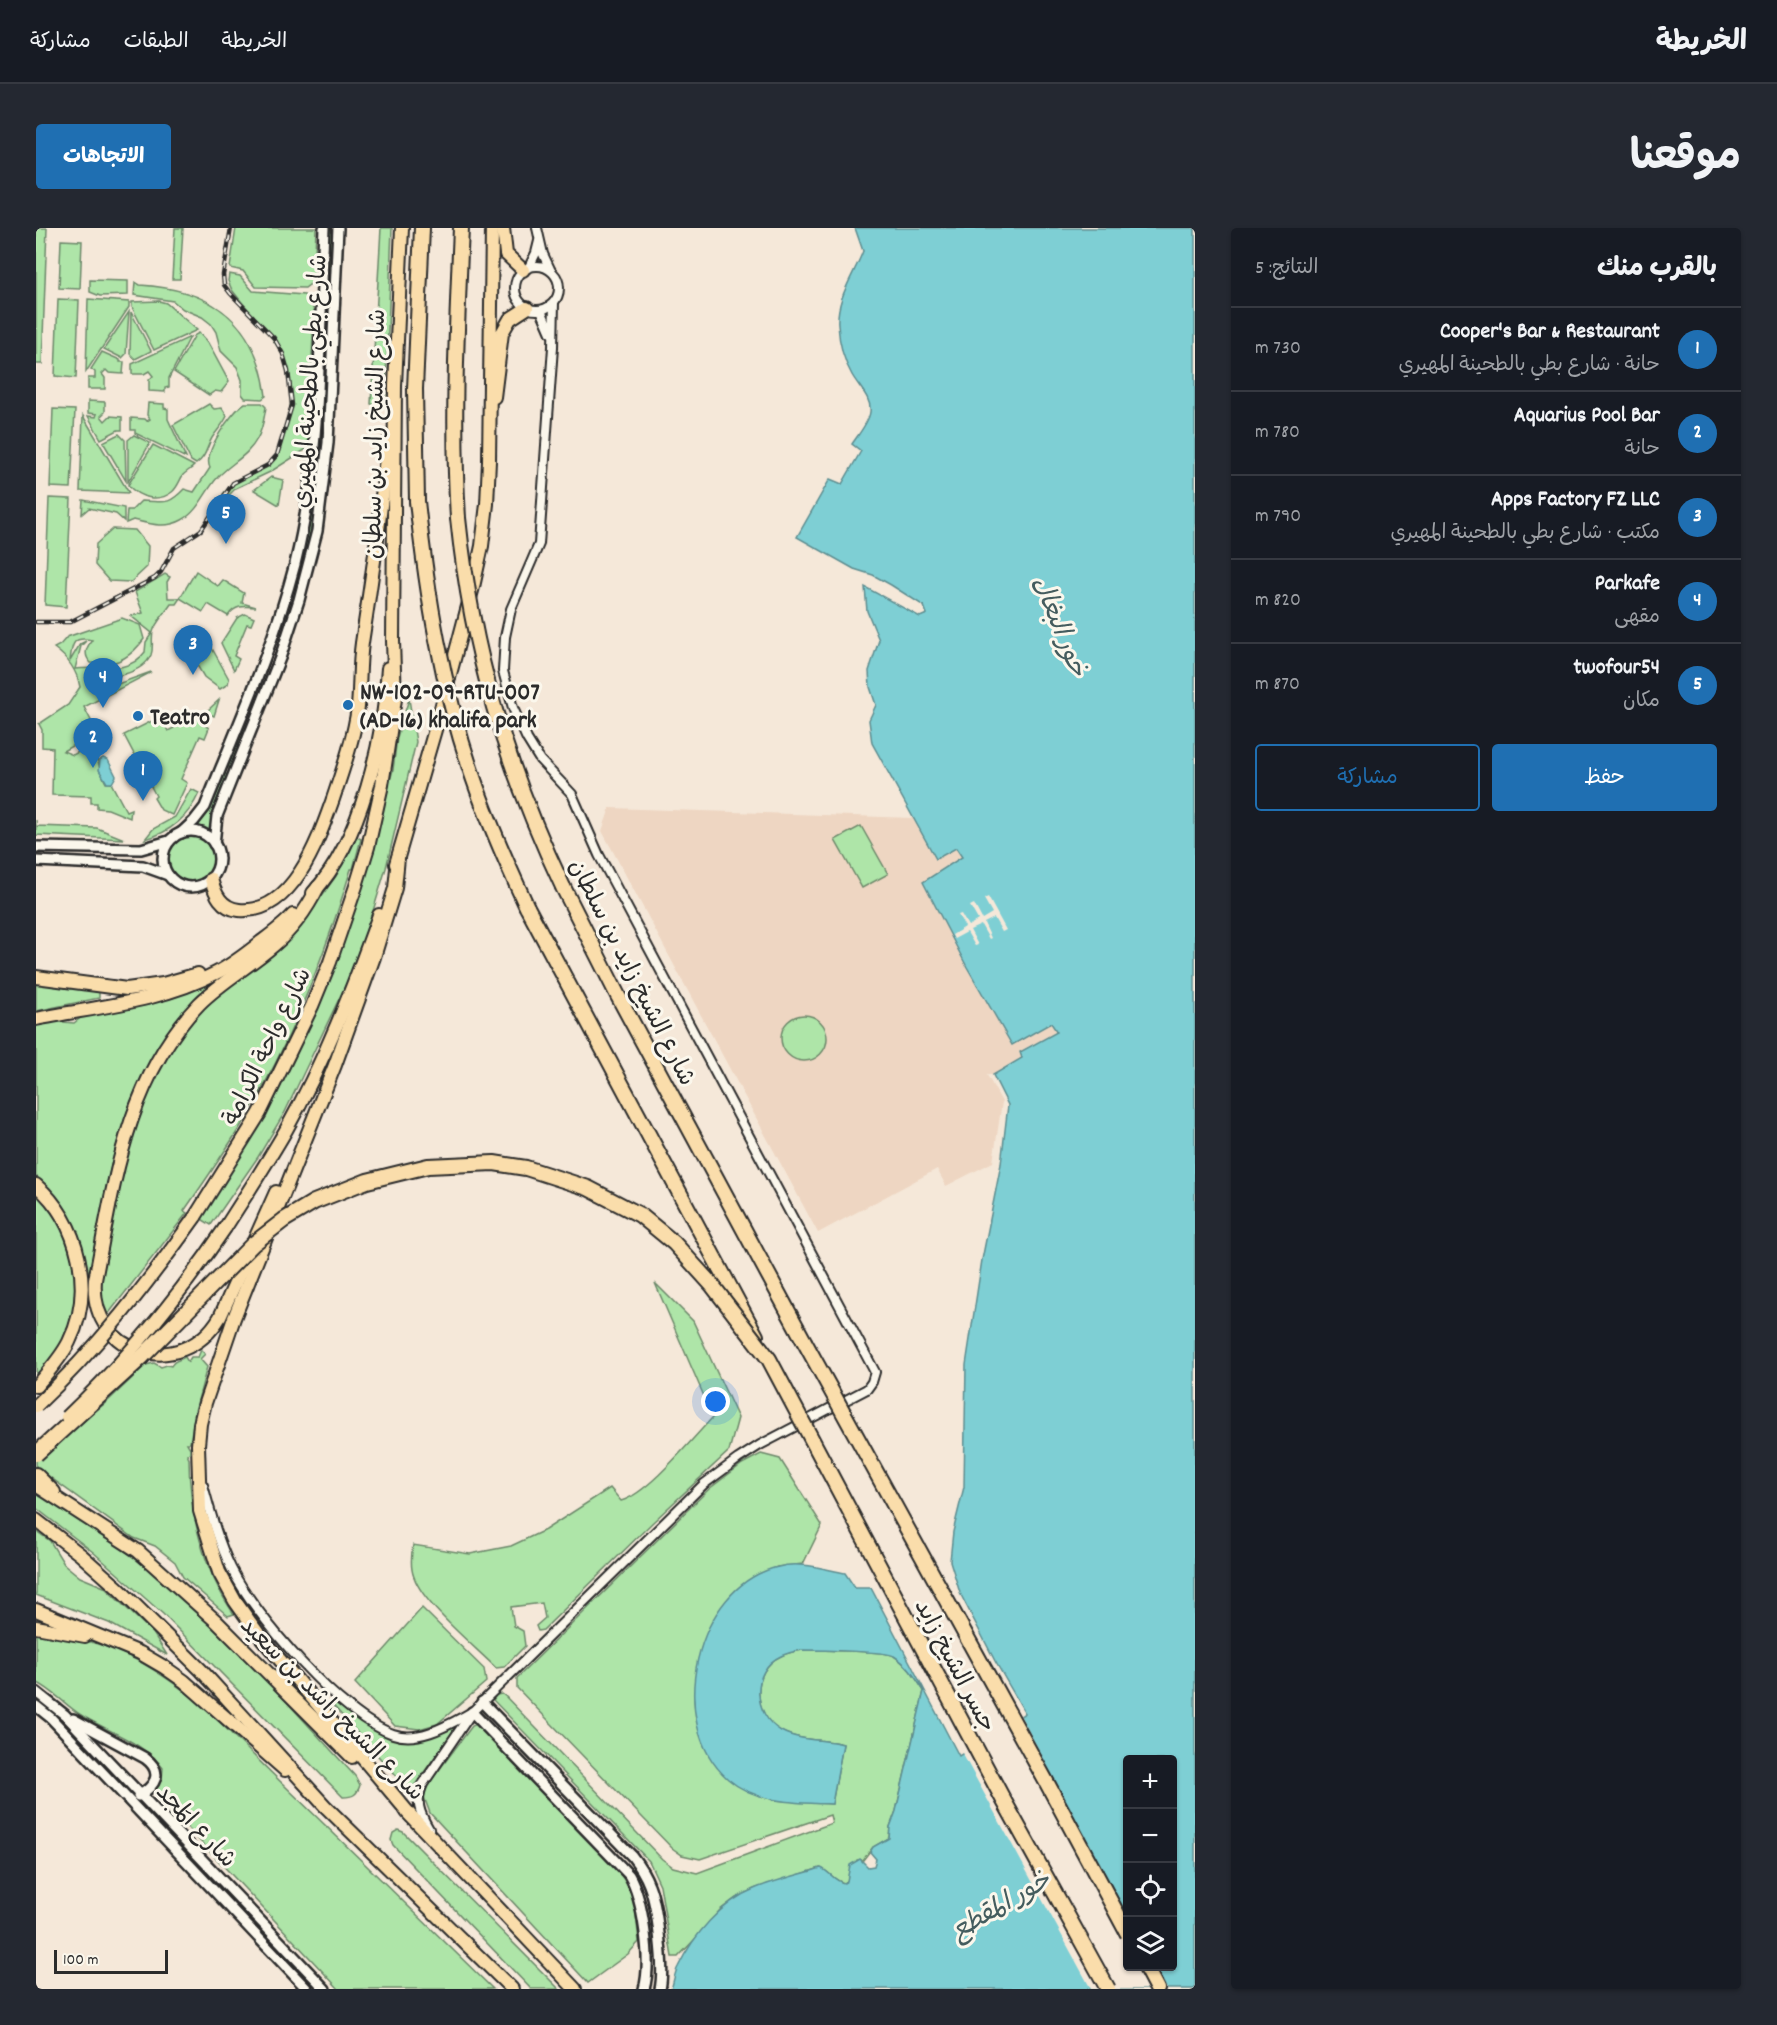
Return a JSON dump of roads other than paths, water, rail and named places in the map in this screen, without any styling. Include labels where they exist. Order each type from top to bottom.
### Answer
[{"type":"highway","name":"شارع الشيخ زايد بن سلطان","points":[[393,641],[395,386],[402,228]]},
{"type":"highway","name":"شارع الشيخ زايد بن سلطان","points":[[422,228],[415,389],[417,501],[424,570],[436,640],[452,709],[473,776],[498,843],[532,917],[769,1359]]},
{"type":"highway","name":"شارع الشيخ زايد بن سلطان","points":[[461,228],[455,387],[455,472],[458,518],[477,645],[499,728],[527,809],[563,887],[618,996],[804,1341]]},
{"type":"highway","points":[[36,1446],[73,1412],[128,1354],[179,1293],[225,1228],[286,1128],[312,1078],[358,975],[398,858],[473,587],[487,504],[492,228]]},
{"type":"highway","points":[[503,228],[506,254],[526,269]]},
{"type":"highway","points":[[488,419],[498,381],[502,333],[510,320],[527,308]]},
{"type":"highway","points":[[212,879],[215,893],[228,907],[238,910],[265,905],[287,888],[301,872],[320,834],[339,781],[358,707],[362,649],[381,505],[390,408],[395,386]]},
{"type":"highway","points":[[298,1157],[282,1179],[220,1317],[207,1335],[189,1348],[160,1353],[137,1350],[123,1343],[112,1333],[98,1309],[95,1281],[121,1154],[130,1120],[142,1090],[166,1046],[189,1015],[219,986],[282,938],[304,912],[338,858],[369,784],[379,738],[393,641]]},
{"type":"highway","name":"شارع واحة الكرامة","points":[[36,1406],[57,1386],[139,1294],[195,1217],[260,1113],[287,1062],[312,1006],[341,930],[368,847],[389,745],[395,699],[393,641]]},
{"type":"highway","points":[[398,858],[395,888],[374,957],[335,1065],[234,1318],[208,1393],[200,1424],[199,1469],[200,1511],[219,1572],[235,1601],[260,1636],[412,1817]]},
{"type":"highway","points":[[36,1019],[168,992],[215,973],[251,950],[286,923],[318,888]]},
{"type":"highway","points":[[36,976],[127,989],[164,984],[200,973],[251,950]]},
{"type":"highway","points":[[36,1454],[142,1357],[253,1244],[284,1220],[314,1202],[359,1184],[428,1166],[494,1163],[526,1168],[588,1188],[640,1215],[674,1244],[712,1285],[769,1359]]},
{"type":"highway","points":[[36,1386],[56,1364],[70,1341],[81,1296],[80,1265],[73,1237],[63,1217],[40,1189]]},
{"type":"highway","name":"جسر الشيخ زايد","points":[[804,1341],[1123,1925]]},
{"type":"highway","name":"جسر الشيخ زايد","points":[[769,1359],[1004,1801],[1108,1989]]},
{"type":"highway","points":[[36,1474],[63,1502]]},
{"type":"highway","name":"شارع الشيخ راشد بن سعيد","points":[[36,1485],[138,1551],[216,1620],[412,1817],[575,1989]]},
{"type":"highway","points":[[36,1520],[118,1588],[201,1670],[325,1806]]},
{"type":"highway","points":[[36,1610],[141,1653],[184,1681],[325,1806],[512,1989]]},
{"type":"highway","points":[[36,1627],[114,1643]]},
{"type":"highway","points":[[1148,1971],[1157,1989]]},
{"type":"street","name":"شارع بطي بالطحينة المهيري","points":[[181,833],[205,807],[267,654],[295,562],[309,490],[314,443],[324,228]]},
{"type":"street","name":"شارع بطي بالطحينة المهيري","points":[[214,844],[217,816],[280,658],[300,600],[317,531],[328,443],[338,228]]},
{"type":"street","points":[[439,1846],[418,1809],[419,1794],[423,1784],[472,1712],[704,1484],[753,1450],[867,1389],[875,1372],[599,855],[572,794],[540,760],[527,739],[513,708],[503,671],[505,637],[511,609],[539,544],[554,303],[558,296],[559,282],[550,270],[543,254],[537,228]]},
{"type":"street","points":[[539,237],[536,253],[515,283],[515,290],[517,297],[527,308],[541,310],[554,303]]},
{"type":"street","points":[[526,269],[544,266],[550,270]]},
{"type":"street","points":[[321,295],[336,296]]},
{"type":"street","points":[[541,310],[550,328],[553,347]]},
{"type":"street","points":[[36,847],[141,849],[169,842],[181,833],[190,831],[199,832],[208,837],[218,852],[219,861],[212,879],[197,887],[181,885],[168,875],[143,866],[36,861]]},
{"type":"street","points":[[168,875],[163,862],[169,842]]},
{"type":"street","points":[[199,1469],[215,1532],[231,1568],[250,1599],[270,1625],[335,1696],[369,1721],[393,1734],[420,1734],[439,1730],[472,1712]]},
{"type":"street","name":"شارع المَجد","points":[[36,1692],[65,1715],[325,1989]]},
{"type":"street","points":[[482,1702],[632,1856],[642,1870],[650,1885],[654,1901],[662,1968],[660,1989]]},
{"type":"street","name":"شارع المَجد","points":[[36,1706],[51,1718],[307,1989]]},
{"type":"street","points":[[472,1712],[629,1875],[637,1890],[641,1907],[647,1971],[644,1989]]},
{"type":"street","points":[[65,1715],[150,1761],[156,1771],[155,1782],[128,1801]]},
{"type":"water","points":[[855,228],[1195,228],[1195,1989],[671,1989],[684,1955],[709,1921],[730,1902],[770,1883],[821,1868],[844,1883],[847,1881],[850,1865],[860,1859],[868,1867],[874,1866],[876,1859],[870,1852],[873,1847],[889,1838],[924,1691],[907,1667],[889,1654],[803,1650],[781,1656],[764,1671],[759,1693],[761,1704],[772,1724],[781,1731],[803,1738],[843,1744],[832,1804],[777,1800],[739,1787],[728,1779],[708,1755],[697,1725],[694,1692],[698,1659],[709,1628],[726,1600],[749,1579],[778,1567],[803,1565],[845,1573],[855,1588],[871,1588],[959,1756],[1025,1713],[960,1593],[950,1561],[953,1532],[964,1487],[966,1365],[982,1260],[1001,1164],[1008,1105],[993,1075],[1022,1058],[1020,1052],[1057,1032],[1051,1023],[1012,1045],[967,967],[923,882],[962,857],[956,848],[936,859],[872,743],[869,720],[876,705],[870,687],[869,671],[879,640],[867,611],[865,587],[920,617],[927,614],[924,606],[873,575],[854,569],[797,537],[830,479],[842,484],[861,451],[852,444],[869,416],[869,402],[852,375],[841,345],[838,315],[843,296],[863,251]]},
{"type":"water","points":[[103,758],[108,760],[116,776],[112,783],[107,783],[99,770],[100,760]]},
{"type":"railway","points":[[36,622],[70,622],[155,578],[161,572],[174,548],[201,530],[233,483],[268,465],[277,455],[292,405],[288,371],[283,354],[274,338],[224,285],[223,275],[231,228]]},
{"type":"place","name":"twofour54","points":[[226,544]]},
{"type":"place","name":"Apps Factory FZ LLC","points":[[193,675]]},
{"type":"place","name":"NW-102-09-RTU-007 (AD-16) khalifa park","points":[[348,705]]},
{"type":"place","name":"Parkafe","points":[[103,708]]},
{"type":"place","name":"Teatro","points":[[138,716]]},
{"type":"place","name":"Aquarius Pool Bar","points":[[93,768]]},
{"type":"place","name":"Cooper's Bar & Restaurant","points":[[143,801]]},
{"type":"water label","name":"خور البغال","points":[[1061,626]]},
{"type":"water label","name":"خور المقطع","points":[[1000,1904]]}]
